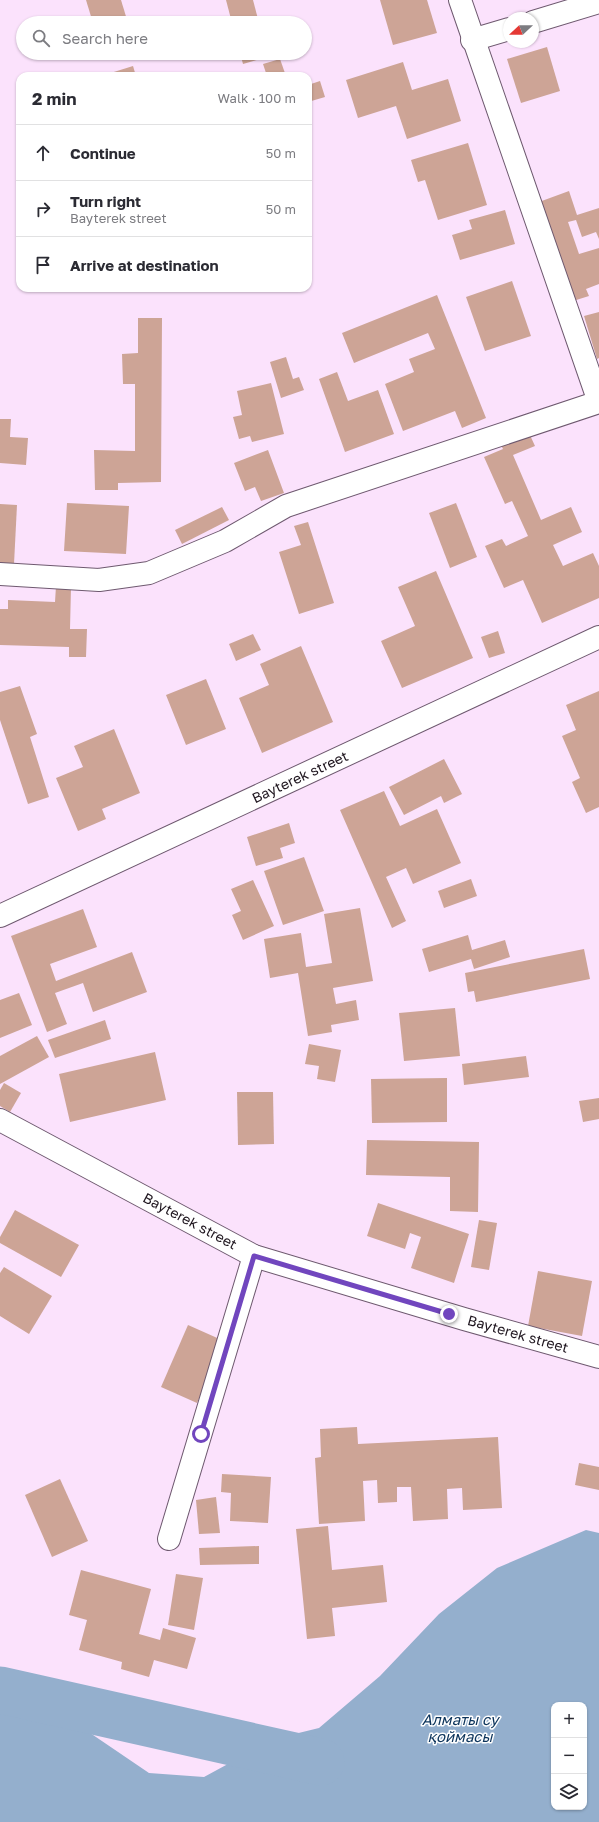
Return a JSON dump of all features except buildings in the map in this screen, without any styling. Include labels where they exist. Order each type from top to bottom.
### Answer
[{"type":"street","points":[[0,574],[99,580],[149,573],[226,541],[286,506],[599,402],[472,40],[460,0]]},
{"type":"street","points":[[539,20],[599,2]]},
{"type":"street","points":[[472,40],[503,31]]},
{"type":"street","name":"Bayterek street","points":[[0,916],[599,637]]},
{"type":"street","name":"Bayterek street","points":[[0,1120],[254,1256],[464,1319],[599,1356]]},
{"type":"street","points":[[169,1539],[254,1256]]},
{"type":"water","name":"Алматы су қоймасы","points":[[586,1530],[599,1533],[599,1822],[0,1822],[0,1676],[9,1685],[68,1718],[149,1773],[204,1777],[274,1739],[319,1728],[380,1676],[439,1614],[497,1568]]},
{"type":"waterway","points":[[0,1690],[321,1762]]},
{"type":"route","points":[[201,1434],[254,1256],[449,1314]]}]
